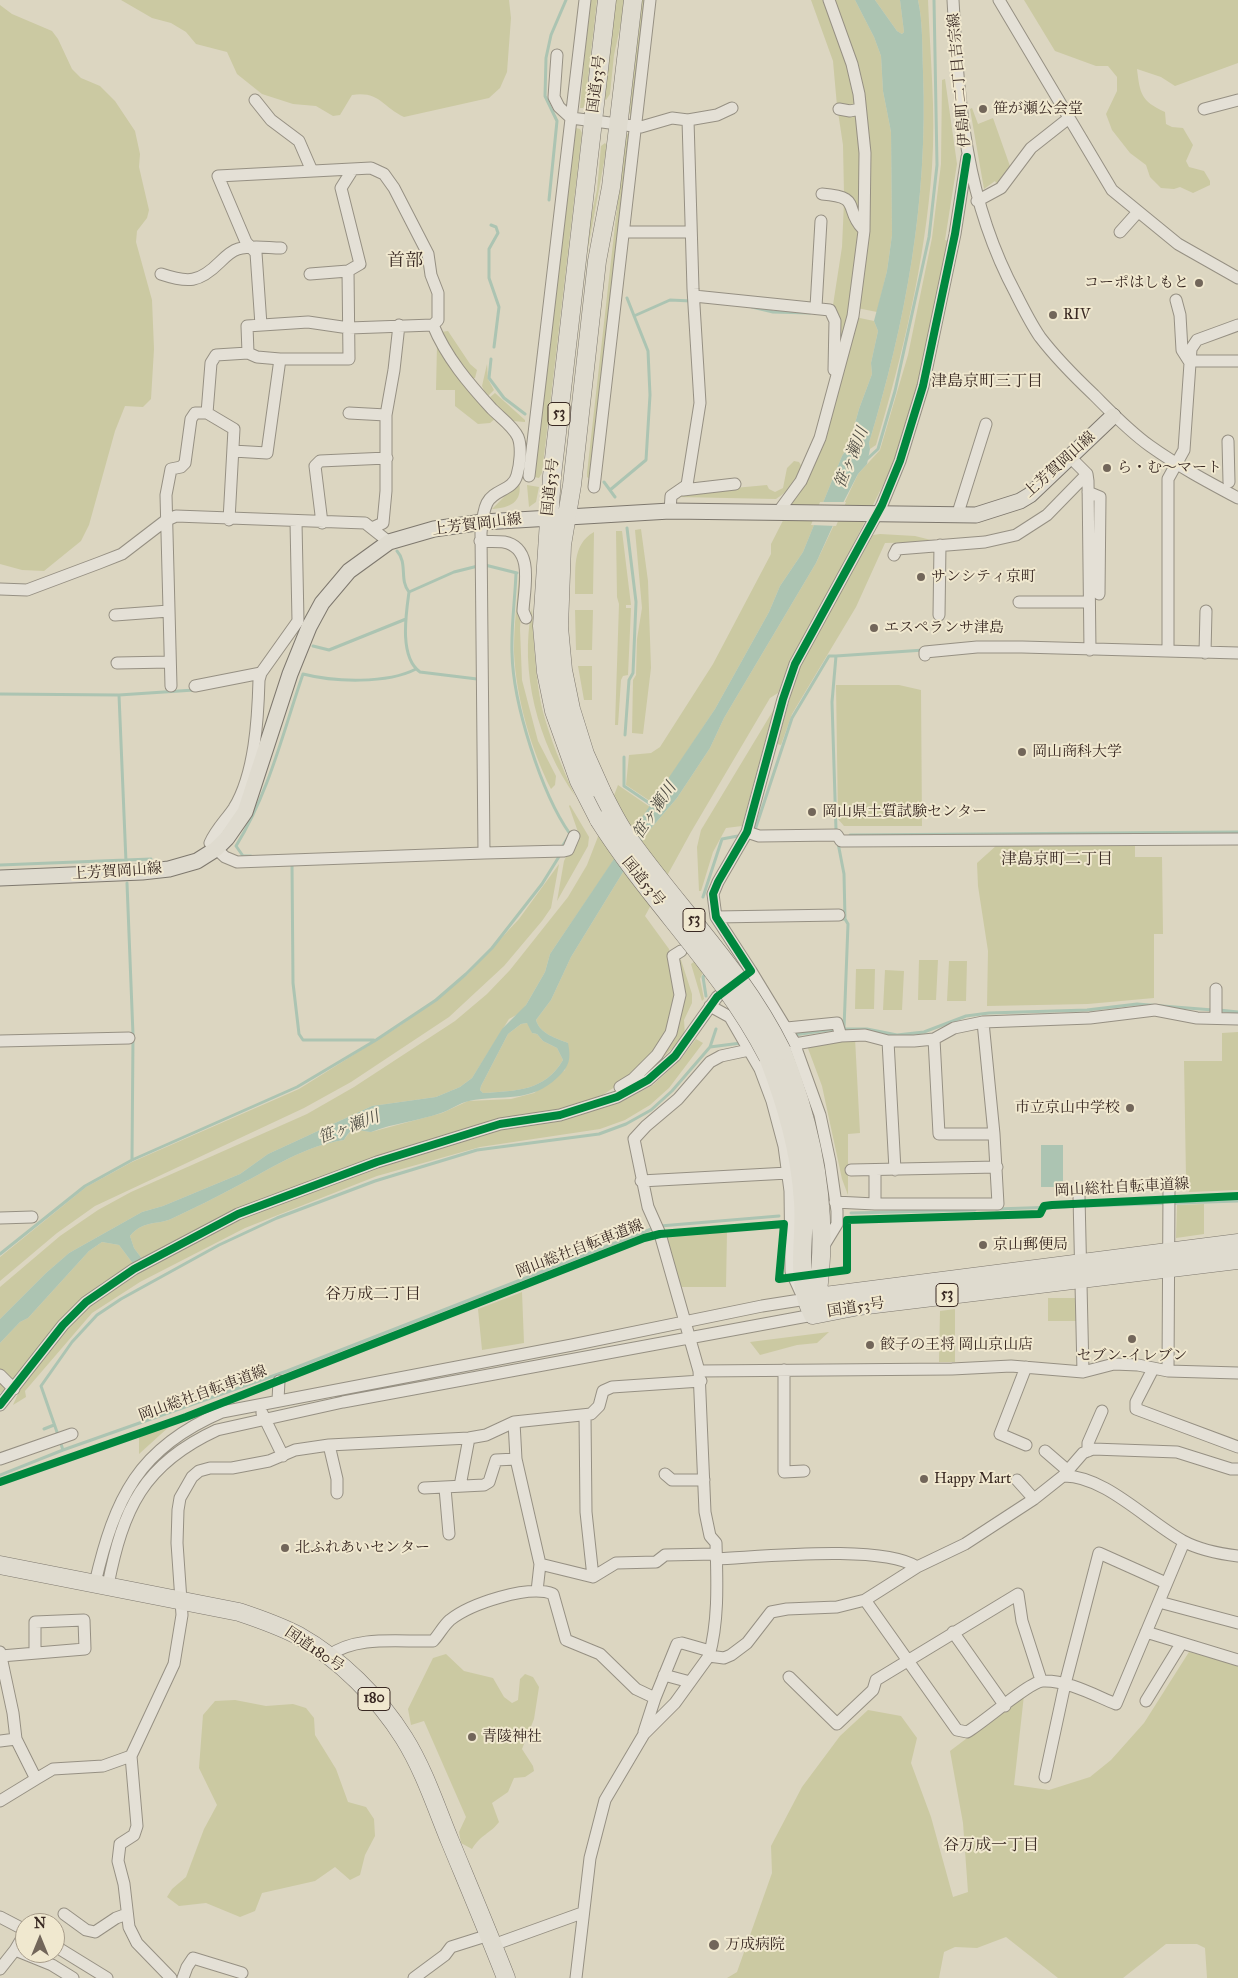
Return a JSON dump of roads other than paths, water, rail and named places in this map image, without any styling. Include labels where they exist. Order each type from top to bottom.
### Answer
[{"type":"highway","name":"国道53号","points":[[607,0],[548,517],[542,626],[546,672],[554,711],[565,747],[599,820],[620,854],[722,980],[747,1019],[786,1042]]},
{"type":"highway","name":"国道53号","points":[[633,0],[627,126],[611,187],[597,261],[572,485],[562,545],[559,627],[563,670],[571,709],[585,754],[602,792],[624,832],[732,968],[769,1024],[786,1042],[814,1157],[819,1201],[821,1273]]},
{"type":"highway","name":"国道53号","points":[[786,1042],[791,1122],[799,1159],[803,1203],[802,1276],[812,1304],[859,1306],[1081,1271],[1170,1250],[1238,1243]]},
{"type":"highway","name":"国道53号","points":[[846,1293],[1081,1271],[1169,1269],[1238,1260]]},
{"type":"highway","name":"53","points":[[812,1304],[821,1273]]},
{"type":"highway","points":[[821,1273],[830,1286],[846,1293]]},
{"type":"highway","name":"53","points":[[812,1304],[846,1293]]},
{"type":"highway","name":"国道180号","points":[[0,1565],[239,1612],[274,1624],[299,1636],[328,1656],[352,1676],[379,1705],[404,1738],[423,1775],[506,1978]]},
{"type":"main road","name":"上芳賀岡山線","points":[[0,878],[160,870],[197,861],[216,849],[227,838],[245,812],[257,782],[290,674],[309,627],[322,603],[349,571],[389,542],[434,529],[482,522],[670,511],[976,515],[1020,502],[1070,458],[1113,416]]},
{"type":"street","points":[[529,476],[585,0]]},
{"type":"street","points":[[594,487],[624,232],[627,126],[650,0]]},
{"type":"street","points":[[782,512],[801,481],[820,438],[853,316],[864,231],[865,153],[860,109],[852,64],[829,0]]},
{"type":"street","name":"伊島町二丁目吉宗線","points":[[953,0],[959,97],[967,157],[977,201],[998,260],[1039,335],[1058,360],[1113,416],[1177,464],[1230,484],[1238,498]]},
{"type":"street","points":[[999,0],[1112,190],[1137,213],[1178,244],[1238,278]]},
{"type":"street","points":[[557,54],[554,97],[559,107],[571,118],[627,126],[672,118],[688,120],[717,115],[732,108]]},
{"type":"street","points":[[255,100],[271,120],[299,141],[312,171]]},
{"type":"street","points":[[1204,109],[1238,100]]},
{"type":"street","points":[[839,109],[850,111],[860,109]]},
{"type":"street","points":[[977,201],[1001,188],[1032,148],[1070,118]]},
{"type":"street","points":[[683,490],[687,485],[700,403],[691,232],[688,120]]},
{"type":"street","points":[[821,1250],[836,1224],[830,1162],[820,1115],[751,971],[716,917],[713,894],[747,832],[783,700],[795,664],[900,461],[923,386],[955,234],[967,157]]},
{"type":"street","points":[[248,353],[247,326],[308,322],[349,328],[433,325],[438,320],[438,293],[424,246],[394,188],[384,174],[371,168],[218,176],[246,242],[256,253],[261,325]]},
{"type":"street","points":[[310,274],[348,271],[360,264],[341,188],[353,169]]},
{"type":"street","points":[[822,194],[841,196],[848,199],[864,231]]},
{"type":"street","points":[[1120,232],[1137,213]]},
{"type":"street","points":[[816,307],[821,221]]},
{"type":"street","points":[[624,232],[691,232]]},
{"type":"street","points":[[161,274],[181,280],[194,280],[208,274],[238,249],[281,248]]},
{"type":"street","points":[[207,413],[211,363],[216,355],[248,353],[257,357],[280,359],[349,359],[348,271]]},
{"type":"street","points":[[695,299],[741,299],[766,304],[816,307],[830,310],[835,321],[834,390]]},
{"type":"street","points":[[1176,300],[1180,315],[1182,350],[1189,360]]},
{"type":"street","points":[[1168,650],[1168,479],[1184,450],[1191,349],[1197,340],[1238,324]]},
{"type":"street","points":[[372,528],[382,523],[387,458],[386,415],[399,325]]},
{"type":"street","points":[[433,325],[440,342],[451,360],[512,429],[518,438],[520,447],[517,476],[511,486],[491,497],[487,503],[480,541],[484,849]]},
{"type":"street","points":[[233,451],[267,453],[280,359]]},
{"type":"street","points":[[1189,360],[1238,361]]},
{"type":"street","points":[[171,686],[165,521],[166,495],[171,469],[181,467],[185,463],[191,419],[195,413],[207,413],[234,429],[229,520]]},
{"type":"street","points":[[349,414],[386,415]]},
{"type":"street","points":[[957,516],[986,424]]},
{"type":"street","points":[[512,429],[534,427]]},
{"type":"street","points":[[1228,441],[1230,484]]},
{"type":"street","points":[[322,523],[315,466],[320,461],[387,458]]},
{"type":"street","points":[[1070,458],[1087,474],[1090,650]]},
{"type":"street","points":[[894,555],[897,549],[985,542],[1016,534],[1046,515],[1087,474]]},
{"type":"street","points":[[670,511],[672,496],[683,490],[735,484]]},
{"type":"street","points":[[1088,492],[1100,497],[1099,594]]},
{"type":"street","points":[[0,589],[27,590],[122,554],[165,521],[176,516],[229,520],[365,524],[389,542]]},
{"type":"street","points":[[296,522],[298,621],[261,674],[259,680],[257,730],[245,779],[235,807],[215,833],[210,843],[225,857],[237,862],[484,849],[564,851],[568,850],[574,836]]},
{"type":"street","points":[[480,541],[505,542],[517,548],[524,558],[523,611],[526,618]]},
{"type":"street","points":[[939,615],[940,545]]},
{"type":"street","points":[[1019,602],[1089,602]]},
{"type":"street","points":[[115,614],[169,612]]},
{"type":"street","points":[[1206,612],[1206,653]]},
{"type":"street","points":[[925,655],[925,652],[976,647],[1168,650],[1238,654]]},
{"type":"street","points":[[117,663],[170,662]]},
{"type":"street","points":[[195,686],[261,674]]},
{"type":"street","points":[[747,832],[759,836],[837,835],[841,841],[1238,838]]},
{"type":"street","points":[[716,917],[839,915]]},
{"type":"street","points":[[616,1097],[616,1090],[633,1079],[657,1055],[671,1033],[680,995],[673,956],[681,951]]},
{"type":"street","points":[[0,1405],[12,1387],[86,1302],[134,1270],[238,1214],[377,1162],[500,1124],[560,1115],[616,1097],[648,1080],[675,1056],[717,997],[751,971]]},
{"type":"street","points":[[1216,989],[1216,1013]]},
{"type":"street","points":[[710,1006],[730,1017],[760,1069],[772,1101],[788,1173],[792,1223],[791,1271],[812,1304]]},
{"type":"street","points":[[786,1042],[840,1032],[865,1035],[888,1041],[914,1042],[934,1038],[954,1028],[983,1022],[1090,1018],[1155,1010],[1197,1018],[1216,1013],[1238,1019]]},
{"type":"street","points":[[835,1202],[875,1204],[998,1204],[997,1167],[983,1022]]},
{"type":"street","points":[[786,1042],[837,1023],[840,1032]]},
{"type":"street","points":[[0,1041],[129,1038]]},
{"type":"street","points":[[934,1038],[939,1134],[994,1134]]},
{"type":"street","points":[[888,1041],[895,1170]]},
{"type":"street","points":[[644,1734],[675,1703],[710,1653],[715,1616],[716,1544],[710,1536],[705,1512],[700,1376],[657,1226],[648,1207],[634,1139],[646,1126],[678,1099],[710,1062],[746,1045]]},
{"type":"street","points":[[851,1170],[997,1167]]},
{"type":"street","points":[[875,1204],[876,1170]]},
{"type":"street","points":[[642,1182],[788,1173]]},
{"type":"street","points":[[1168,1371],[1169,1198]]},
{"type":"street","points":[[1079,1203],[1083,1372]]},
{"type":"street","points":[[0,1218],[32,1217]]},
{"type":"street","points":[[101,1584],[108,1533],[120,1502],[138,1472],[159,1449],[191,1426],[222,1412],[685,1322],[812,1304]]},
{"type":"street","points":[[101,1584],[114,1557],[131,1506],[147,1480],[168,1459],[198,1439],[217,1430],[264,1419],[690,1337],[812,1304]]},
{"type":"street","points":[[171,1978],[137,1943],[128,1927],[124,1884],[118,1861],[120,1844],[134,1834],[137,1826],[131,1756],[174,1664],[182,1615],[177,1543],[178,1510],[180,1498],[192,1477],[199,1471],[210,1468],[232,1468],[283,1456],[295,1450],[328,1445],[469,1438],[486,1435],[514,1422],[591,1414],[599,1406],[603,1391],[612,1387],[700,1376],[784,1370],[1026,1367],[1083,1372],[1114,1364],[1168,1371],[1238,1373]]},
{"type":"street","points":[[1026,1367],[1000,1434],[1026,1445]]},
{"type":"street","points":[[1153,1369],[1136,1402],[1136,1410],[1238,1447]]},
{"type":"street","points":[[784,1370],[784,1472],[804,1471]]},
{"type":"street","points":[[0,1375],[12,1387]]},
{"type":"street","points":[[278,1381],[278,1400]]},
{"type":"street","points":[[260,1404],[264,1419],[283,1456]]},
{"type":"street","points":[[1088,1451],[1088,1443],[1102,1411]]},
{"type":"street","points":[[585,1416],[586,1512],[593,1577]]},
{"type":"street","points":[[514,1422],[516,1459],[540,1564],[537,1591]]},
{"type":"street","points":[[0,1459],[69,1435]]},
{"type":"street","points":[[460,1486],[469,1438]]},
{"type":"street","points":[[328,1445],[337,1479],[337,1492]]},
{"type":"street","points":[[576,1978],[582,1913],[586,1897],[590,1858],[605,1800],[644,1734],[655,1698],[677,1644],[682,1643],[724,1658],[746,1643],[771,1612],[787,1609],[837,1608],[865,1600],[917,1567],[965,1544],[1034,1498],[1065,1473],[1083,1453],[1093,1449],[1176,1452],[1231,1469],[1238,1469]]},
{"type":"street","points":[[1045,1451],[1065,1473],[1100,1486],[1184,1542],[1238,1556]]},
{"type":"street","points":[[424,1488],[484,1485],[489,1482],[496,1460],[516,1459]]},
{"type":"street","points":[[665,1474],[672,1480],[704,1480]]},
{"type":"street","points":[[1016,1480],[1034,1498]]},
{"type":"street","points":[[445,1488],[449,1534]]},
{"type":"street","points":[[865,1600],[956,1730],[967,1732],[1041,1680],[1065,1684],[1116,1704],[1184,1542]]},
{"type":"street","points":[[1045,1777],[1065,1684],[1099,1553],[1166,1583]]},
{"type":"street","points":[[540,1564],[593,1577],[616,1563],[656,1562],[665,1555],[882,1555],[907,1561],[917,1567]]},
{"type":"street","points":[[328,1656],[341,1647],[358,1643],[432,1641],[445,1625],[461,1613],[480,1604],[537,1591],[553,1594],[566,1640],[600,1654],[636,1689],[655,1698]]},
{"type":"street","points":[[789,1677],[837,1724],[873,1690],[876,1680],[1018,1594],[1022,1621],[1041,1680]]},
{"type":"street","points":[[1160,1602],[1238,1623]]},
{"type":"street","points":[[35,1652],[35,1622],[84,1620],[85,1649],[35,1652],[1,1659],[16,1739],[36,1779]]},
{"type":"street","points":[[953,1632],[1005,1706]]},
{"type":"street","points":[[1146,1632],[1180,1644],[1238,1660]]},
{"type":"street","points":[[1146,1701],[1180,1644]]},
{"type":"street","points":[[664,1675],[690,1682]]},
{"type":"street","points":[[0,1741],[16,1739]]},
{"type":"street","points":[[0,1801],[54,1769],[103,1766],[131,1756]]},
{"type":"street","points":[[414,1978],[445,1955],[451,1947],[491,1940],[582,1913]]},
{"type":"street","points":[[65,1915],[86,1930],[95,1932],[116,1918],[127,1914]]},
{"type":"street","points":[[0,1917],[15,1926]]},
{"type":"street","points":[[65,1952],[107,1978]]},
{"type":"street","points":[[0,1969],[8,1954],[52,1965],[73,1978]]},
{"type":"street","points":[[182,1978],[193,1958],[242,1973]]},
{"type":"water","name":"笹ヶ瀬川","points":[[855,0],[875,0],[897,31],[902,34],[904,32],[900,0],[918,0],[922,36],[924,120],[918,214],[904,306],[894,352],[869,443],[870,449],[867,464],[858,474],[844,501],[816,563],[724,718],[710,748],[677,798],[647,833],[571,957],[551,1000],[536,1020],[545,1032],[568,1043],[569,1057],[565,1069],[548,1085],[526,1095],[469,1101],[432,1116],[371,1132],[353,1130],[344,1140],[302,1152],[171,1219],[140,1227],[130,1236],[134,1248],[143,1260],[134,1265],[119,1245],[102,1242],[89,1251],[28,1318],[20,1322],[0,1343],[0,1319],[69,1253],[142,1212],[163,1206],[240,1174],[268,1154],[372,1106],[436,1097],[460,1087],[472,1078],[502,1029],[526,1005],[545,972],[550,954],[715,709],[769,612],[780,586],[803,552],[842,456],[849,445],[859,409],[872,374],[871,363],[878,331],[874,321],[887,271],[892,235],[891,132],[883,91],[881,56],[874,37]],"holes":[[[527,1023],[532,1033],[537,1034],[543,1041],[557,1048],[563,1060],[556,1070],[548,1078],[529,1087],[518,1090],[483,1093],[480,1090],[481,1086],[508,1034],[521,1024]]]},
{"type":"water","points":[[1041,1145],[1063,1145],[1063,1187],[1041,1187]]},
{"type":"waterway","points":[[549,200],[557,121],[545,96],[546,58],[551,35],[566,0]]},
{"type":"waterway","name":"笹ヶ瀬川","points":[[866,460],[878,449],[895,391],[929,237],[937,165],[934,0]]},
{"type":"waterway","points":[[491,225],[496,227],[498,233],[489,249],[489,278],[499,307],[494,347]]},
{"type":"waterway","points":[[610,490],[646,460],[650,395],[648,351],[627,298]]},
{"type":"waterway","points":[[634,316],[670,300],[691,301]]},
{"type":"waterway","points":[[752,307],[773,312],[810,313]]},
{"type":"waterway","points":[[491,359],[489,378],[504,398],[525,414]]},
{"type":"waterway","points":[[604,482],[615,497]]},
{"type":"waterway","points":[[625,735],[629,680],[633,673],[636,602],[627,528]]},
{"type":"waterway","points":[[397,551],[402,561],[404,582],[409,592],[406,612],[406,646],[413,665],[420,672],[477,679]]},
{"type":"waterway","points":[[485,565],[517,573]]},
{"type":"waterway","points":[[409,592],[454,572],[478,566]]},
{"type":"waterway","points":[[516,573],[512,653],[517,697],[530,747],[539,772],[559,817],[570,834],[562,847]]},
{"type":"waterway","points":[[313,646],[329,650],[406,619]]},
{"type":"waterway","points":[[836,830],[832,702],[836,656],[924,650]]},
{"type":"waterway","points":[[756,827],[792,718],[829,656],[836,656]]},
{"type":"waterway","points":[[251,856],[243,856],[236,846],[258,805],[282,740],[303,674],[330,679],[360,680],[390,677],[416,669]]},
{"type":"waterway","points":[[0,694],[119,695],[194,690]]},
{"type":"waterway","points":[[119,695],[126,862]]},
{"type":"waterway","name":"笹ヶ瀬川","points":[[624,757],[624,786],[655,807]]},
{"type":"waterway","points":[[850,835],[1238,832]]},
{"type":"waterway","points":[[703,897],[722,839],[738,836]]},
{"type":"waterway","points":[[838,843],[844,874],[845,919],[840,919]]},
{"type":"waterway","points":[[0,1254],[85,1186],[132,1160],[297,1087],[376,1040],[436,1000],[492,948],[542,884],[560,855]]},
{"type":"waterway","points":[[0,865],[151,859]]},
{"type":"waterway","points":[[292,864],[293,983],[299,1034],[303,1040],[374,1040]]},
{"type":"waterway","points":[[127,883],[133,1035],[132,1160]]},
{"type":"waterway","points":[[844,1028],[848,924],[845,919]]},
{"type":"waterway","points":[[706,973],[703,977],[706,996]]},
{"type":"waterway","points":[[842,1029],[867,1029],[897,1035],[924,1032],[966,1016],[989,1013],[1087,1010],[1137,1004],[1213,1010]]},
{"type":"waterway","points":[[1219,1010],[1238,1012]]},
{"type":"waterway","points":[[58,1435],[41,1386],[72,1342],[97,1315],[121,1299],[219,1245],[277,1218],[375,1181],[477,1150],[599,1134],[626,1124],[651,1110],[672,1091],[710,1047],[716,1029]]},
{"type":"waterway","points":[[794,1035],[835,1029]]},
{"type":"waterway","points":[[710,1047],[741,1043]]},
{"type":"waterway","points":[[996,1209],[1238,1201]]},
{"type":"waterway","points":[[851,1213],[975,1210]]},
{"type":"waterway","points":[[660,1226],[779,1216]]},
{"type":"waterway","points":[[63,1450],[287,1371],[654,1228]]},
{"type":"waterway","points":[[44,1429],[54,1425]]},
{"type":"waterway","points":[[0,1475],[63,1450],[60,1441]]},
{"type":"place","name":"笹が瀬公会堂","points":[[983,109]]},
{"type":"place","name":"コーポはしもと","points":[[1199,283]]},
{"type":"place","name":"RIV","points":[[1053,315]]},
{"type":"place","name":"ら・む〜マート","points":[[1107,468]]},
{"type":"place","name":"サンシティ京町","points":[[921,577]]},
{"type":"place","name":"エスペランサ津島","points":[[874,628]]},
{"type":"place","name":"岡山商科大学","points":[[1022,752]]},
{"type":"place","name":"岡山県土質試験センター","points":[[812,812]]},
{"type":"place","name":"市立京山中学校","points":[[1130,1108]]},
{"type":"place","name":"京山郵便局","points":[[983,1245]]},
{"type":"place","name":"セブン-イレブン","points":[[1132,1339]]},
{"type":"place","name":"餃子の王将 岡山京山店","points":[[870,1345]]},
{"type":"place","name":"Happy Mart","points":[[924,1479]]},
{"type":"place","name":"北ふれあいセンター","points":[[285,1548]]},
{"type":"place","name":"青陵神社","points":[[472,1737]]},
{"type":"place","name":"万成病院","points":[[714,1945]]},
{"type":"district","name":"首部","points":[[405,262]]},
{"type":"district","name":"津島京町三丁目","points":[[987,382]]},
{"type":"district","name":"津島京町二丁目","points":[[1057,860]]},
{"type":"district","name":"谷万成二丁目","points":[[373,1295]]},
{"type":"district","name":"谷万成一丁目","points":[[991,1846]]}]
